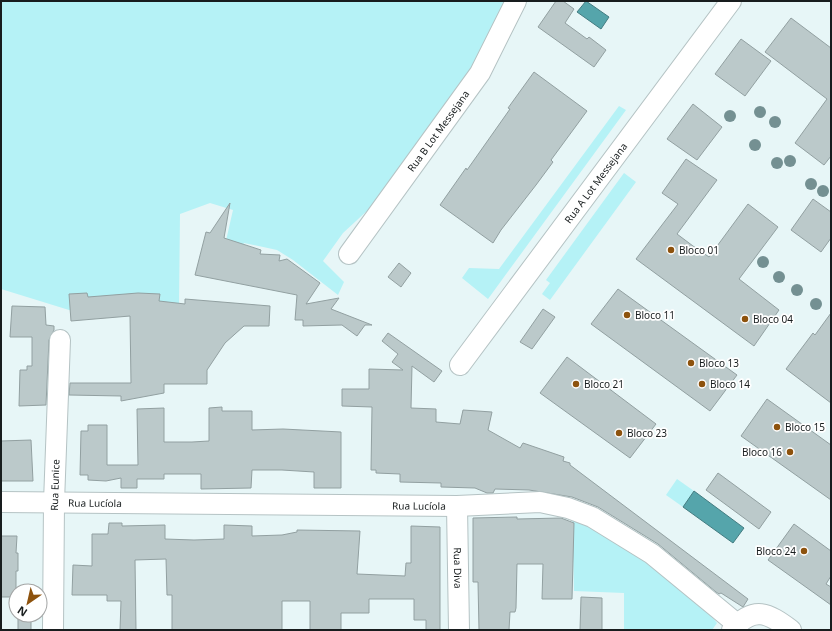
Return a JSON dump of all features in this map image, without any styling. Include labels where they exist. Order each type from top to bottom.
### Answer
[{"type":"street","name":"Rua B Lot Messejana","points":[[349,254],[480,73],[516,1]]},
{"type":"street","name":"Rua A Lot Messejana","points":[[460,365],[731,1]]},
{"type":"street","name":"Rua Eunice","points":[[53,630],[54,502],[60,340]]},
{"type":"street","name":"Rua Lucíola","points":[[1,502],[457,506],[540,502],[568,508],[592,516],[652,554],[735,627],[745,617],[764,614],[772,616],[791,630]]},
{"type":"street","name":"Rua Diva","points":[[457,506],[459,630]]},
{"type":"shaded area","points":[[1,1],[505,1],[472,68],[369,209],[343,233],[323,261],[344,282],[338,295],[293,260],[277,250],[244,243],[241,250],[225,245],[233,210],[210,203],[180,214],[179,306],[82,314],[1,289]]},
{"type":"shaded area","points":[[586,1],[609,17],[601,29],[577,12]]},
{"type":"shaded area","points":[[619,106],[626,110],[488,299],[462,278],[469,268],[499,269]]},
{"type":"shaded area","points":[[624,173],[636,182],[550,300],[542,294],[550,283],[546,280]]},
{"type":"shaded area","points":[[677,479],[694,491],[683,507],[666,495]]},
{"type":"shaded area","points":[[694,491],[744,528],[733,543],[683,507]]},
{"type":"shaded area","points":[[572,515],[653,566],[707,611],[717,623],[712,630],[624,630],[624,593],[574,591]]},
{"type":"building","points":[[556,1],[563,1],[574,9],[565,23],[587,39],[589,37],[606,50],[594,67],[538,27]]},
{"type":"building","points":[[791,18],[831,48],[831,156],[824,165],[795,143],[827,99],[765,52]]},
{"type":"building","points":[[741,39],[771,61],[745,96],[715,74]]},
{"type":"building","points":[[534,72],[587,111],[551,160],[553,162],[501,230],[493,243],[440,205],[466,168],[467,170]]},
{"type":"building","points":[[693,104],[722,127],[697,160],[667,139]]},
{"type":"building","points":[[686,159],[717,180],[677,234],[693,246],[709,257],[748,204],[778,227],[739,279],[779,310],[754,346],[636,259],[678,204],[662,193]]},
{"type":"building","points":[[813,199],[831,212],[831,238],[821,252],[791,230]]},
{"type":"building","points":[[230,203],[224,238],[261,250],[260,254],[280,255],[279,261],[287,259],[320,283],[306,304],[339,298],[331,309],[372,325],[365,325],[357,336],[342,325],[303,326],[303,320],[295,320],[297,295],[195,275],[206,232],[210,233]]},
{"type":"building","points":[[399,263],[411,273],[401,287],[388,277]]},
{"type":"building","points":[[618,289],[737,375],[710,411],[591,324]]},
{"type":"building","points":[[87,293],[88,297],[138,293],[160,294],[159,301],[185,304],[185,299],[270,306],[269,326],[244,326],[225,343],[207,370],[207,384],[164,384],[164,393],[121,401],[121,396],[69,395],[70,383],[131,383],[130,316],[71,321],[69,294]]},
{"type":"building","points":[[12,306],[45,307],[46,325],[54,326],[54,330],[49,340],[46,405],[19,406],[20,370],[27,370],[27,366],[32,366],[32,337],[10,337]]},
{"type":"building","points":[[543,309],[555,317],[532,349],[520,342]]},
{"type":"building","points":[[831,313],[831,403],[786,369],[813,333],[815,335]]},
{"type":"building","points":[[388,333],[442,371],[434,382],[412,366],[411,408],[436,409],[436,422],[460,424],[463,410],[492,412],[488,430],[520,448],[523,443],[564,457],[563,461],[570,463],[570,465],[748,599],[743,607],[721,593],[719,594],[716,592],[658,544],[598,507],[572,497],[529,490],[495,489],[493,493],[487,493],[475,488],[441,487],[441,483],[400,482],[400,474],[376,473],[376,470],[371,470],[372,407],[342,406],[342,389],[369,389],[369,369],[403,370],[392,362],[398,354],[382,341]]},
{"type":"building","points":[[567,357],[656,424],[630,458],[540,393]]},
{"type":"building","points":[[767,399],[831,445],[831,500],[741,436]]},
{"type":"building","points":[[222,407],[222,411],[252,411],[252,430],[283,429],[341,432],[341,488],[314,488],[314,472],[282,470],[252,470],[251,488],[201,489],[201,474],[164,474],[164,479],[137,479],[137,488],[121,488],[121,478],[106,481],[88,480],[88,475],[80,475],[81,431],[88,431],[88,425],[107,425],[107,465],[138,465],[137,409],[164,408],[164,442],[192,442],[209,441],[209,408]]},
{"type":"building","points":[[31,440],[33,481],[1,481],[1,441]]},
{"type":"building","points":[[718,473],[771,512],[759,529],[706,490]]},
{"type":"building","points":[[517,517],[517,519],[561,518],[574,523],[572,599],[542,599],[543,564],[517,564],[516,608],[515,612],[510,612],[509,630],[479,630],[478,582],[473,582],[473,518]]},
{"type":"building","points":[[109,523],[122,523],[122,526],[165,525],[165,539],[194,540],[224,539],[224,525],[252,526],[252,536],[282,535],[297,532],[297,530],[360,531],[357,574],[405,576],[406,563],[411,563],[411,526],[440,527],[440,630],[426,630],[426,620],[414,620],[414,599],[369,599],[369,613],[341,613],[341,630],[310,630],[310,601],[282,601],[282,630],[172,630],[172,595],[167,595],[166,559],[135,560],[136,630],[120,630],[121,601],[107,601],[107,595],[72,595],[73,565],[92,566],[92,534],[108,534]]},
{"type":"building","points":[[794,524],[831,551],[831,576],[826,584],[831,587],[831,605],[768,560]]},
{"type":"building","points":[[1,536],[17,536],[16,553],[18,553],[18,571],[16,571],[16,583],[8,583],[8,597],[1,597]]},
{"type":"building","points":[[581,597],[602,598],[602,630],[580,630]]},
{"type":"building","points":[[18,623],[31,623],[31,630],[18,630]]},
{"type":"place","name":"Bloco 01","points":[[671,250]]},
{"type":"place","name":"Bloco 11","points":[[627,315]]},
{"type":"place","name":"Bloco 04","points":[[745,319]]},
{"type":"place","name":"Bloco 13","points":[[691,363]]},
{"type":"place","name":"Bloco 21","points":[[576,384]]},
{"type":"place","name":"Bloco 14","points":[[702,384]]},
{"type":"place","name":"Bloco 15","points":[[777,427]]},
{"type":"place","name":"Bloco 23","points":[[619,433]]},
{"type":"place","name":"Bloco 16","points":[[790,452]]},
{"type":"place","name":"Bloco 24","points":[[804,551]]}]
